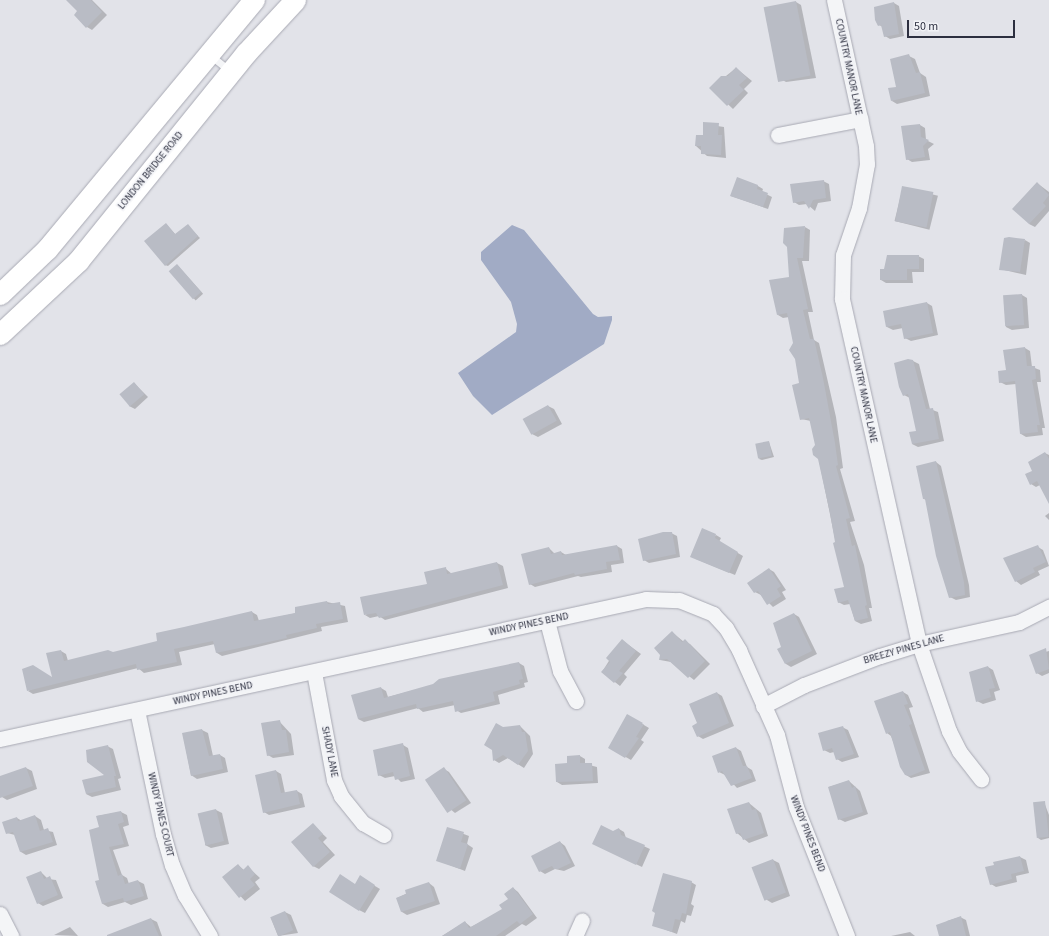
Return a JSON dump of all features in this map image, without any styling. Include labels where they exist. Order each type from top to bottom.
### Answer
[{"type":"main road","points":[[0,294],[47,249],[254,0]]},
{"type":"main road","name":"LONDON BRIDGE ROAD","points":[[0,334],[78,261],[231,72],[295,0]]},
{"type":"street","name":"COUNTRY MANOR LANE","points":[[834,0],[866,146],[865,186],[843,255],[842,299],[918,644],[949,731],[963,757],[981,779]]},
{"type":"street","points":[[778,135],[860,119]]},
{"type":"street","name":"WINDY PINES BEND","points":[[0,739],[646,599],[679,600],[697,605],[713,614],[726,628],[739,650],[783,752],[796,807],[847,936]]},
{"type":"street","name":"BREEZY PINES LANE","points":[[763,706],[842,669],[918,644],[1019,622],[1049,607]]},
{"type":"street","points":[[547,621],[560,671],[576,701]]},
{"type":"street","name":"SHADY LANE","points":[[314,672],[334,780],[338,791],[355,815],[384,835]]},
{"type":"street","name":"WINDY PINES COURT","points":[[137,710],[163,834],[172,865],[185,895],[210,936]]},
{"type":"street","points":[[0,915],[11,936]]},
{"type":"street","points":[[575,936],[582,920]]},
{"type":"lane","points":[[208,54],[231,72]]},
{"type":"water","points":[[512,225],[524,230],[593,314],[598,317],[612,316],[612,320],[604,344],[492,415],[473,396],[458,373],[516,332],[517,324],[511,302],[481,260],[481,252]]},
{"type":"building","points":[[66,0],[91,0],[102,12],[86,28],[74,15],[77,11]]},
{"type":"building","points":[[796,1],[811,76],[778,82],[764,7]]},
{"type":"building","points":[[894,2],[899,34],[884,37],[881,25],[878,26],[875,20],[874,7]]},
{"type":"building","points":[[909,54],[916,73],[920,72],[925,93],[891,101],[888,88],[896,87],[890,59]]},
{"type":"building","points":[[736,67],[747,78],[739,85],[744,90],[727,106],[709,88],[721,76],[728,76]]},
{"type":"building","points":[[703,122],[719,123],[718,135],[722,135],[721,155],[701,154],[701,146],[695,146],[696,135],[703,135]]},
{"type":"building","points":[[920,124],[921,137],[929,140],[923,146],[925,157],[906,160],[901,126]]},
{"type":"building","points":[[737,177],[758,185],[757,189],[768,193],[763,207],[730,196]]},
{"type":"building","points":[[824,180],[826,198],[813,200],[809,209],[804,201],[793,203],[790,184]]},
{"type":"building","points":[[1037,182],[1049,195],[1043,203],[1046,206],[1029,224],[1012,209]]},
{"type":"building","points":[[902,186],[933,192],[927,227],[895,221]]},
{"type":"building","points":[[166,223],[175,234],[188,224],[198,236],[165,266],[144,241]]},
{"type":"building","points":[[805,226],[803,258],[797,258],[808,309],[803,310],[810,339],[814,339],[823,378],[835,443],[838,465],[836,466],[850,518],[846,519],[852,546],[855,545],[867,605],[865,606],[868,618],[855,621],[848,600],[838,603],[834,589],[844,587],[833,543],[835,542],[830,513],[818,459],[813,455],[812,449],[815,445],[809,418],[800,420],[792,385],[799,383],[795,359],[789,350],[793,343],[787,313],[777,315],[769,280],[789,277],[787,247],[783,243],[784,228]]},
{"type":"building","points":[[1009,237],[1025,239],[1020,272],[999,270],[1004,238]]},
{"type":"building","points":[[887,255],[919,255],[919,269],[907,269],[907,280],[880,280],[880,269],[884,269]]},
{"type":"building","points":[[177,264],[201,292],[193,299],[169,271]]},
{"type":"building","points":[[1022,294],[1024,325],[1005,326],[1003,295]]},
{"type":"building","points":[[927,302],[933,333],[904,339],[901,324],[886,327],[883,311]]},
{"type":"building","points":[[1025,347],[1027,366],[1035,366],[1036,379],[1032,380],[1040,425],[1037,425],[1038,432],[1020,434],[1015,381],[999,383],[998,371],[1006,370],[1003,350]]},
{"type":"building","points":[[908,359],[913,360],[926,409],[933,408],[939,439],[912,444],[909,432],[916,431],[908,394],[903,396],[899,387],[894,363]]},
{"type":"building","points":[[134,382],[144,394],[130,406],[119,394]]},
{"type":"building","points":[[548,405],[557,421],[531,435],[523,419]]},
{"type":"building","points":[[769,441],[772,456],[758,458],[755,444]]},
{"type":"building","points":[[1045,452],[1049,459],[1049,504],[1037,481],[1030,485],[1025,474],[1032,471],[1028,462]]},
{"type":"building","points":[[936,461],[964,582],[965,595],[949,598],[936,556],[925,499],[923,499],[916,466]]},
{"type":"building","points":[[702,528],[716,534],[715,538],[738,552],[729,573],[690,557]]},
{"type":"building","points":[[663,532],[672,532],[676,554],[643,561],[638,539]]},
{"type":"building","points":[[617,545],[620,560],[606,562],[607,569],[575,575],[574,573],[529,585],[521,554],[549,547],[551,554],[561,551],[562,555]]},
{"type":"building","points":[[1038,545],[1046,562],[1033,568],[1035,572],[1015,582],[1003,558]]},
{"type":"building","points":[[497,562],[503,585],[379,618],[376,613],[364,615],[360,597],[427,584],[424,572],[446,567],[447,574]]},
{"type":"building","points":[[769,568],[781,586],[777,589],[781,596],[767,605],[758,591],[754,593],[747,583]]},
{"type":"building","points":[[327,601],[328,604],[340,602],[343,619],[316,624],[317,628],[286,635],[287,638],[216,653],[213,641],[174,649],[177,662],[137,670],[136,664],[27,691],[22,669],[33,665],[52,677],[46,653],[61,650],[64,661],[108,650],[113,652],[157,641],[156,633],[252,611],[254,621],[295,613],[295,607]]},
{"type":"building","points":[[794,613],[812,651],[785,664],[777,649],[781,647],[773,623]]},
{"type":"building","points":[[672,631],[682,642],[685,639],[705,661],[688,678],[667,659],[659,660],[660,655],[654,648]]},
{"type":"building","points":[[622,639],[636,651],[619,671],[623,673],[614,683],[601,672],[610,662],[606,658]]},
{"type":"building","points":[[1046,648],[1049,669],[1036,674],[1029,655]]},
{"type":"building","points":[[519,662],[523,679],[519,680],[520,684],[493,692],[495,701],[455,712],[453,701],[417,709],[416,704],[358,719],[351,695],[381,687],[384,698],[433,684],[439,679]]},
{"type":"building","points":[[988,666],[995,688],[989,689],[991,697],[976,702],[969,672]]},
{"type":"building","points":[[903,691],[908,704],[904,705],[912,724],[909,725],[925,770],[910,776],[905,775],[900,767],[890,732],[886,734],[874,701]]},
{"type":"building","points":[[717,692],[729,723],[697,737],[692,726],[697,723],[689,704]]},
{"type":"building","points":[[627,714],[643,723],[641,725],[644,724],[636,737],[639,738],[625,758],[608,748]]},
{"type":"building","points":[[280,720],[282,730],[286,730],[289,752],[267,756],[261,723]]},
{"type":"building","points":[[496,723],[503,727],[520,725],[522,732],[525,732],[528,751],[518,765],[503,755],[493,761],[492,750],[484,745]]},
{"type":"building","points":[[843,726],[854,754],[836,760],[832,748],[823,751],[818,733]]},
{"type":"building","points":[[202,729],[209,756],[220,754],[223,769],[191,776],[182,733]]},
{"type":"building","points":[[403,743],[410,776],[395,780],[393,772],[378,776],[373,750]]},
{"type":"building","points":[[108,745],[116,776],[114,776],[116,787],[86,794],[82,780],[104,775],[87,762],[86,750]]},
{"type":"building","points":[[736,747],[743,766],[747,766],[752,778],[731,786],[722,771],[718,773],[712,756]]},
{"type":"building","points":[[580,755],[580,763],[592,763],[593,781],[556,782],[555,764],[567,763],[567,756]]},
{"type":"building","points":[[26,767],[33,786],[0,798],[0,776]]},
{"type":"building","points":[[444,767],[466,800],[447,813],[425,780]]},
{"type":"building","points":[[276,770],[281,793],[297,790],[300,804],[263,813],[255,775]]},
{"type":"building","points":[[849,780],[852,788],[855,786],[863,812],[838,820],[828,787]]},
{"type":"building","points":[[1045,801],[1049,837],[1037,838],[1033,802]]},
{"type":"building","points":[[749,802],[752,810],[756,809],[764,833],[743,840],[740,833],[736,834],[727,809]]},
{"type":"building","points":[[216,809],[224,841],[206,846],[198,814]]},
{"type":"building","points":[[121,811],[124,822],[118,824],[124,844],[109,847],[118,876],[122,874],[125,884],[138,880],[144,896],[124,902],[123,898],[102,904],[95,881],[99,880],[89,830],[99,827],[96,816]]},
{"type":"building","points":[[35,815],[40,831],[48,828],[53,842],[20,852],[13,832],[6,834],[2,822],[17,817],[18,821]]},
{"type":"building","points":[[313,823],[323,834],[318,838],[330,852],[313,867],[291,842]]},
{"type":"building","points":[[601,825],[613,831],[619,828],[621,835],[645,845],[636,865],[592,844]]},
{"type":"building","points":[[447,827],[464,832],[461,842],[468,844],[460,869],[436,861]]},
{"type":"building","points":[[560,841],[571,863],[558,869],[554,869],[552,866],[539,872],[531,856]]},
{"type":"building","points":[[1020,856],[1024,871],[1011,874],[1012,879],[990,885],[985,867],[994,865],[993,862]]},
{"type":"building","points":[[773,859],[786,893],[764,901],[752,867]]},
{"type":"building","points":[[238,864],[243,870],[248,865],[255,874],[250,879],[255,885],[239,898],[222,877]]},
{"type":"building","points":[[41,871],[44,879],[50,876],[58,895],[37,904],[26,877]]},
{"type":"building","points":[[663,873],[692,881],[686,914],[682,913],[680,920],[675,919],[672,932],[652,926],[655,913],[652,911]]},
{"type":"building","points":[[340,874],[355,884],[360,875],[375,885],[359,911],[329,892]]},
{"type":"building","points":[[429,882],[435,901],[401,912],[396,898],[406,894],[405,890]]},
{"type":"building","points":[[513,887],[533,914],[520,924],[517,921],[496,936],[442,936],[465,921],[469,928],[502,909],[499,905],[508,899],[504,894]]},
{"type":"building","points":[[285,911],[293,930],[278,936],[270,917]]},
{"type":"building","points":[[961,916],[966,936],[939,936],[936,925]]},
{"type":"building","points":[[151,918],[159,936],[107,936],[107,935]]}]
